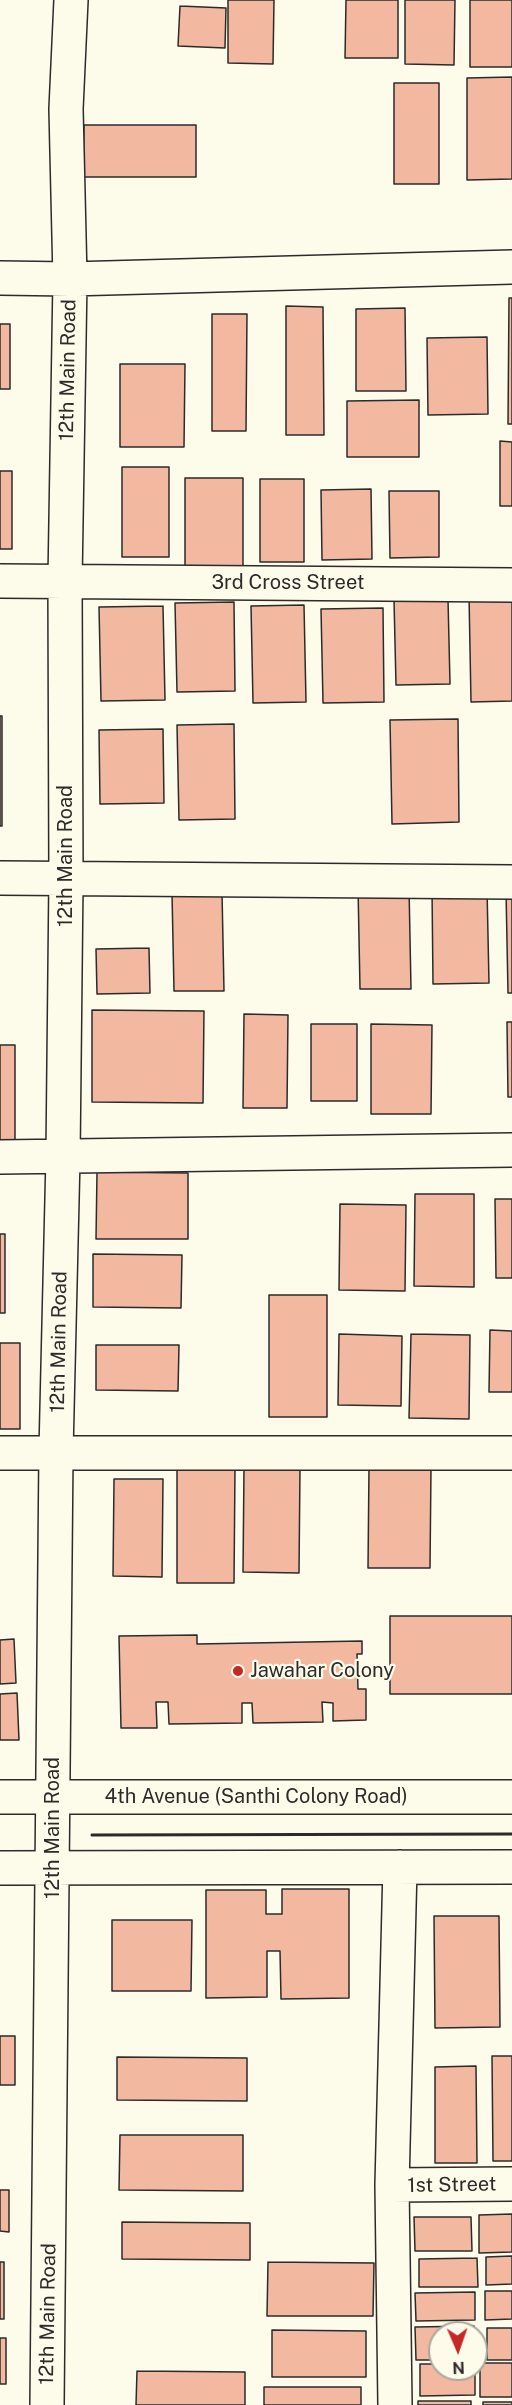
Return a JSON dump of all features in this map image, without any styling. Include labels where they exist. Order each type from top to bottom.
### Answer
[{"type":"street","name":"12th Main Road","points":[[47,2405],[56,1452],[63,1157],[66,879],[65,581],[70,279],[66,109],[71,0]]},
{"type":"street","points":[[0,278],[70,279],[512,267]]},
{"type":"street","name":"3rd Cross Street","points":[[0,581],[512,585]]},
{"type":"street","points":[[0,878],[512,882]]},
{"type":"street","points":[[0,1157],[512,1150]]},
{"type":"street","points":[[0,1453],[512,1453]]},
{"type":"street","name":"4th Avenue (Santhi Colony Road)","points":[[0,1797],[512,1797]]},
{"type":"street","points":[[395,2405],[392,2185],[400,1867]]},
{"type":"street","points":[[0,1868],[512,1867]]},
{"type":"street","name":"1st Street","points":[[392,2185],[512,2184]]},
{"type":"building","points":[[228,0],[274,0],[273,64],[228,63]]},
{"type":"building","points":[[346,0],[398,0],[398,58],[345,58]]},
{"type":"building","points":[[405,0],[455,0],[454,65],[405,64]]},
{"type":"building","points":[[470,0],[512,0],[512,67],[470,67]]},
{"type":"building","points":[[180,6],[226,8],[225,48],[178,46]]},
{"type":"building","points":[[512,77],[512,179],[467,180],[467,78]]},
{"type":"building","points":[[394,83],[439,83],[439,184],[394,184]]},
{"type":"building","points":[[84,125],[196,125],[196,177],[83,177]]},
{"type":"building","points":[[509,298],[512,298],[512,424],[508,424]]},
{"type":"building","points":[[286,306],[323,307],[324,435],[286,435]]},
{"type":"building","points":[[405,308],[406,391],[356,391],[356,309]]},
{"type":"building","points":[[212,314],[247,314],[246,431],[212,431]]},
{"type":"building","points":[[0,324],[10,324],[10,389],[0,389]]},
{"type":"building","points":[[487,337],[488,414],[428,415],[427,338]]},
{"type":"building","points":[[120,364],[185,364],[184,447],[120,447]]},
{"type":"building","points":[[419,400],[419,457],[347,457],[347,401]]},
{"type":"building","points":[[500,441],[512,442],[512,506],[500,506]]},
{"type":"building","points":[[122,467],[169,467],[169,557],[122,557]]},
{"type":"building","points":[[0,471],[12,471],[12,549],[0,549]]},
{"type":"building","points":[[185,478],[243,478],[243,568],[185,568]]},
{"type":"building","points":[[260,479],[304,479],[304,562],[260,562]]},
{"type":"building","points":[[371,489],[372,559],[322,560],[321,490]]},
{"type":"building","points":[[389,491],[439,491],[439,557],[390,558]]},
{"type":"building","points":[[512,594],[512,701],[471,702],[469,595]]},
{"type":"building","points":[[448,599],[450,684],[396,685],[394,600]]},
{"type":"building","points":[[234,602],[235,691],[177,692],[175,603]]},
{"type":"building","points":[[304,605],[306,702],[253,703],[251,606]]},
{"type":"building","points":[[163,606],[165,700],[101,701],[99,607]]},
{"type":"building","points":[[383,608],[384,702],[323,703],[321,609]]},
{"type":"building","points":[[0,716],[2,716],[2,826],[0,826]]},
{"type":"building","points":[[458,719],[459,822],[392,824],[390,720]]},
{"type":"building","points":[[234,724],[235,819],[179,820],[177,725]]},
{"type":"building","points":[[163,729],[164,803],[100,804],[99,730]]},
{"type":"building","points":[[358,887],[409,887],[411,989],[360,989]]},
{"type":"building","points":[[487,888],[489,983],[433,984],[432,889]]},
{"type":"building","points":[[506,891],[512,891],[512,993],[508,993]]},
{"type":"building","points":[[222,892],[224,991],[174,991],[172,893]]},
{"type":"building","points":[[149,948],[150,993],[97,994],[96,949]]},
{"type":"building","points":[[92,1010],[204,1011],[203,1103],[92,1102]]},
{"type":"building","points":[[244,1014],[288,1015],[287,1108],[243,1108]]},
{"type":"building","points":[[507,1022],[512,1022],[512,1097],[508,1097]]},
{"type":"building","points":[[311,1024],[357,1024],[357,1101],[311,1101]]},
{"type":"building","points":[[371,1024],[432,1025],[431,1114],[371,1114]]},
{"type":"building","points":[[0,1045],[15,1045],[15,1142],[0,1142]]},
{"type":"building","points":[[97,1172],[188,1173],[188,1239],[96,1239]]},
{"type":"building","points":[[415,1194],[474,1194],[474,1287],[414,1286]]},
{"type":"building","points":[[495,1199],[512,1199],[512,1278],[496,1278]]},
{"type":"building","points":[[340,1204],[406,1205],[405,1291],[339,1290]]},
{"type":"building","points":[[0,1234],[5,1234],[5,1313],[0,1313]]},
{"type":"building","points":[[93,1254],[182,1255],[181,1308],[93,1307]]},
{"type":"building","points":[[269,1295],[327,1295],[327,1417],[269,1417]]},
{"type":"building","points":[[490,1330],[512,1331],[512,1392],[489,1392]]},
{"type":"building","points":[[339,1334],[402,1336],[401,1406],[338,1405]]},
{"type":"building","points":[[411,1334],[470,1335],[469,1419],[409,1418]]},
{"type":"building","points":[[0,1343],[20,1343],[20,1429],[0,1429]]},
{"type":"building","points":[[96,1345],[179,1345],[178,1391],[96,1390]]},
{"type":"building","points":[[369,1467],[431,1468],[430,1568],[368,1568]]},
{"type":"building","points":[[177,1468],[235,1468],[234,1583],[177,1583]]},
{"type":"building","points":[[244,1468],[300,1468],[299,1573],[243,1572]]},
{"type":"building","points":[[114,1479],[163,1479],[162,1577],[113,1576]]},
{"type":"building","points":[[390,1616],[512,1616],[512,1694],[390,1694]]},
{"type":"building","name":"Jawahar Colony","points":[[197,1635],[197,1644],[362,1641],[362,1654],[357,1654],[358,1689],[366,1689],[366,1720],[333,1721],[333,1703],[322,1702],[323,1722],[253,1723],[252,1703],[242,1703],[242,1723],[169,1724],[168,1702],[156,1702],[157,1728],[121,1728],[119,1636]]},
{"type":"building","points":[[14,1639],[16,1683],[0,1684],[0,1640]]},
{"type":"building","points":[[17,1693],[19,1740],[0,1740],[0,1694]]},
{"type":"building","points":[[282,1889],[349,1889],[349,1998],[281,1999],[280,1951],[267,1951],[267,1997],[206,1998],[206,1890],[266,1890],[266,1914],[282,1914]]},
{"type":"building","points":[[434,1916],[499,1916],[500,2027],[435,2028]]},
{"type":"building","points":[[112,1920],[192,1920],[191,1991],[112,1991]]},
{"type":"building","points":[[0,2036],[15,2036],[15,2085],[0,2085]]},
{"type":"building","points":[[492,2056],[512,2056],[512,2161],[493,2161]]},
{"type":"building","points":[[117,2057],[247,2058],[247,2101],[117,2100]]},
{"type":"building","points":[[476,2066],[477,2163],[435,2163],[435,2067]]},
{"type":"building","points":[[120,2135],[243,2135],[243,2191],[119,2190]]},
{"type":"building","points":[[0,2190],[9,2190],[9,2232],[0,2231]]},
{"type":"building","points":[[512,2214],[512,2252],[479,2253],[479,2215]]},
{"type":"building","points":[[414,2217],[471,2217],[472,2251],[415,2251]]},
{"type":"building","points":[[122,2222],[250,2223],[250,2260],[122,2259]]},
{"type":"building","points":[[512,2256],[512,2284],[486,2285],[486,2257]]},
{"type":"building","points":[[477,2258],[478,2287],[419,2287],[419,2259]]},
{"type":"building","points":[[0,2262],[4,2262],[4,2319],[0,2319]]},
{"type":"building","points":[[268,2262],[374,2263],[373,2316],[267,2316]]},
{"type":"building","points":[[485,2291],[512,2291],[512,2319],[485,2320]]},
{"type":"building","points":[[475,2292],[475,2320],[416,2321],[415,2293]]},
{"type":"building","points":[[415,2327],[428,2327],[428,2360],[416,2360]]},
{"type":"building","points":[[488,2328],[512,2328],[512,2360],[488,2360]]},
{"type":"building","points":[[272,2330],[366,2331],[366,2377],[272,2377]]},
{"type":"building","points":[[0,2338],[6,2338],[6,2384],[0,2384]]},
{"type":"building","points":[[488,2363],[512,2363],[512,2397],[480,2397],[480,2381],[488,2381]]},
{"type":"building","points":[[420,2364],[428,2364],[428,2381],[475,2381],[475,2395],[420,2396]]},
{"type":"building","points":[[137,2371],[245,2372],[245,2405],[136,2405]]},
{"type":"building","points":[[264,2387],[361,2387],[361,2405],[264,2405]]},
{"type":"building","points":[[418,2401],[471,2401],[471,2405],[418,2405]]},
{"type":"building","points":[[483,2402],[512,2402],[512,2405],[483,2405]]},
{"type":"wall","points":[[92,1835],[512,1834]]},
{"type":"place","name":"Jawahar Colony","points":[[238,1671]]}]
